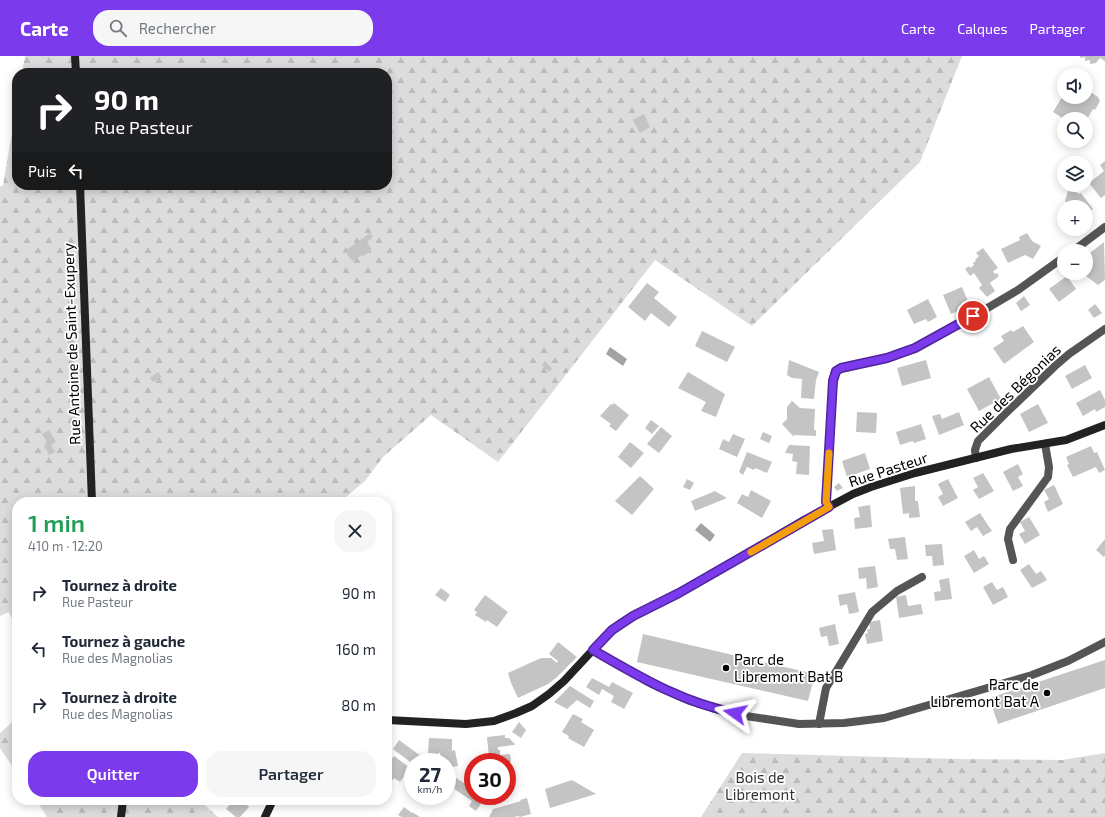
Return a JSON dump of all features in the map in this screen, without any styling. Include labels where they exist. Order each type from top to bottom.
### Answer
[{"type":"street","points":[[75,56],[76,68]]},
{"type":"street","name":"Rue Antoine de Saint-Exupery","points":[[80,190],[92,497]]},
{"type":"street","points":[[1082,244],[1105,226]]},
{"type":"street","points":[[829,507],[826,502],[833,381],[836,371],[841,368],[887,358],[915,348],[962,323],[1018,290],[1057,262]]},
{"type":"street","name":"Rue des Bégonias","points":[[976,458],[975,450],[978,441],[1006,413],[1069,354],[1105,329]]},
{"type":"street","name":"Rue Pasteur","points":[[392,720],[466,724],[494,721],[505,718],[532,706],[549,694],[564,681],[612,630],[633,616],[679,593],[829,507],[871,487],[915,473],[1011,449],[1066,440],[1103,426]]},
{"type":"street","points":[[1013,560],[1008,539],[1010,529],[1048,477],[1049,467],[1045,444]]},
{"type":"street","points":[[819,724],[826,688],[872,612],[897,591],[922,577]]},
{"type":"street","points":[[593,650],[650,683],[690,701],[746,716],[799,724],[819,724],[844,723],[884,718],[921,708],[1032,675],[1068,661],[1105,642]]},
{"type":"street","points":[[122,817],[123,805]]},
{"type":"street","points":[[264,817],[270,805]]},
{"type":"green space","points":[[25,56],[962,56],[920,162],[752,326],[655,260],[498,462],[431,415],[383,457],[365,481],[346,497],[12,497],[12,619],[9,612],[0,616],[0,187],[3,185],[12,133],[12,190],[392,190],[392,68],[23,68]]},
{"type":"green space","points":[[12,722],[12,766],[0,748],[0,733]]},
{"type":"green space","name":"Bois de Libremont","points":[[742,753],[955,759],[1062,760],[1105,753],[1105,817],[701,817]]},
{"type":"green space","points":[[39,805],[205,805],[218,817],[47,817]]},
{"type":"shaded area","points":[[610,347],[627,359],[623,366],[606,354]]},
{"type":"shaded area","points":[[701,523],[715,535],[710,542],[695,530]]},
{"type":"building","points":[[1080,56],[1105,56],[1105,61],[1100,58],[1096,63],[1090,64],[1090,60],[1085,61],[1085,57],[1080,58]]},
{"type":"building","points":[[1093,94],[1098,97],[1100,101],[1095,110],[1093,109],[1091,112],[1057,112],[1057,115],[1053,112],[1058,104],[1093,104]]},
{"type":"building","points":[[644,114],[650,127],[640,133],[633,120]]},
{"type":"building","points":[[1105,161],[1105,195],[1101,198],[1093,188],[1093,180],[1104,171],[1100,165]]},
{"type":"building","points":[[1068,192],[1075,192],[1079,194],[1081,193],[1086,200],[1065,200]]},
{"type":"building","points":[[370,233],[373,237],[367,242],[372,250],[352,261],[345,251]]},
{"type":"building","points":[[1027,233],[1032,241],[1041,246],[1033,259],[1025,255],[1008,263],[1001,249],[1020,240],[1019,237]]},
{"type":"building","points":[[1104,242],[1105,280],[1098,285],[1091,280],[1093,280],[1093,251]]},
{"type":"building","points":[[983,248],[998,268],[993,271],[999,276],[990,283],[995,291],[987,297],[979,288],[982,285],[974,273],[970,276],[965,269],[974,265],[973,263],[979,256],[976,253]]},
{"type":"building","points":[[1061,280],[1070,280],[1076,289],[1059,302],[1049,289]]},
{"type":"building","points":[[647,283],[659,292],[654,298],[677,317],[669,327],[651,313],[645,321],[628,307]]},
{"type":"building","points":[[962,287],[970,306],[951,314],[943,295]]},
{"type":"building","points":[[1024,296],[1030,305],[1021,311],[1016,303]]},
{"type":"building","points":[[928,299],[937,317],[928,322],[926,319],[914,324],[907,310]]},
{"type":"building","points":[[1095,304],[1102,313],[1094,318],[1088,310]]},
{"type":"building","points":[[1023,326],[1034,342],[1004,364],[993,348],[1004,341],[1001,336],[1011,330],[1013,332]]},
{"type":"building","points":[[702,331],[735,347],[727,362],[695,346]]},
{"type":"building","points":[[789,360],[819,372],[816,380],[814,399],[801,398],[802,379],[792,378],[787,375]]},
{"type":"building","points":[[926,360],[931,378],[902,386],[897,368]]},
{"type":"building","points":[[545,361],[552,369],[549,372],[542,365]]},
{"type":"building","points":[[1085,365],[1092,378],[1072,389],[1065,376]]},
{"type":"building","points":[[158,372],[162,377],[153,382],[150,378]]},
{"type":"building","points":[[688,372],[725,394],[716,417],[701,411],[706,402],[678,388]]},
{"type":"building","points":[[989,377],[1001,399],[979,411],[967,389]]},
{"type":"building","points":[[1100,390],[1105,400],[1105,407],[1096,412],[1095,409],[1083,416],[1076,403]]},
{"type":"building","points":[[792,401],[800,408],[815,409],[814,430],[816,430],[816,436],[794,435],[794,437],[782,424],[787,419],[787,407]]},
{"type":"building","points":[[614,403],[629,415],[616,431],[609,426],[611,424],[600,416],[611,404],[612,405]]},
{"type":"building","points":[[1038,404],[1048,423],[1029,432],[1020,414]]},
{"type":"building","points":[[857,412],[877,413],[876,433],[856,432]]},
{"type":"building","points":[[959,412],[964,425],[939,435],[932,416],[940,414],[942,419]]},
{"type":"building","points":[[651,420],[659,426],[652,434],[645,428]]},
{"type":"building","points":[[921,424],[926,439],[900,445],[896,432]]},
{"type":"building","points":[[661,427],[672,436],[659,453],[647,444]]},
{"type":"building","points":[[49,430],[56,442],[51,445],[55,452],[49,455],[44,445],[47,442],[42,434]]},
{"type":"building","points":[[763,432],[772,436],[769,443],[760,439]]},
{"type":"building","points":[[733,434],[745,439],[737,457],[719,449],[723,439],[729,442]]},
{"type":"building","points":[[630,442],[644,453],[631,468],[618,457]]},
{"type":"building","points":[[789,445],[810,446],[809,475],[796,474],[797,462],[792,461],[793,454],[785,453]]},
{"type":"building","points":[[1091,446],[1094,453],[1097,452],[1105,470],[1099,473],[1096,467],[1073,477],[1067,465],[1069,464],[1066,457]]},
{"type":"building","points":[[747,452],[772,462],[767,473],[755,468],[754,470],[747,467],[743,475],[739,472]]},
{"type":"building","points":[[865,453],[870,469],[847,477],[842,461]]},
{"type":"building","points":[[1018,464],[1023,474],[1018,477],[1023,486],[1013,491],[1003,472]]},
{"type":"building","points":[[983,473],[994,491],[979,499],[973,490],[978,487],[973,478]]},
{"type":"building","points":[[640,476],[654,489],[632,515],[615,501]]},
{"type":"building","points":[[687,479],[694,483],[690,490],[683,487]]},
{"type":"building","points":[[948,479],[958,498],[943,506],[938,497],[943,494],[938,484]]},
{"type":"building","points":[[839,483],[843,488],[837,491],[834,487]]},
{"type":"building","points":[[1054,485],[1063,504],[1048,512],[1044,502],[1049,499],[1044,490]]},
{"type":"building","points":[[915,486],[915,501],[918,501],[920,517],[909,518],[909,513],[903,514],[900,488]]},
{"type":"building","points":[[751,490],[771,501],[762,518],[737,503],[742,494],[748,497]]},
{"type":"building","points":[[715,491],[727,498],[695,511],[691,501]]},
{"type":"building","points":[[870,505],[872,527],[855,529],[854,518],[860,517],[858,507]]},
{"type":"building","points":[[980,513],[992,531],[983,536],[977,527],[971,531],[965,522]]},
{"type":"building","points":[[1029,517],[1040,535],[1025,544],[1019,534],[1025,531],[1020,522]]},
{"type":"building","points":[[833,529],[836,550],[814,554],[812,543],[824,541],[822,530]]},
{"type":"building","points":[[905,537],[908,559],[897,560],[895,549],[890,549],[888,539]]},
{"type":"building","points":[[1105,539],[1105,555],[1104,557],[1096,550]]},
{"type":"building","points":[[942,544],[944,565],[933,566],[932,556],[926,556],[925,545]]},
{"type":"building","points":[[974,550],[979,559],[984,556],[989,564],[974,573],[964,556]]},
{"type":"building","points":[[1029,564],[1036,574],[1041,571],[1047,580],[1032,588],[1020,570]]},
{"type":"building","points":[[875,566],[878,587],[867,589],[866,578],[859,579],[858,568]]},
{"type":"building","points":[[949,578],[952,599],[935,601],[934,592],[941,591],[939,580]]},
{"type":"building","points":[[992,582],[997,590],[1003,587],[1008,597],[993,605],[983,587]]},
{"type":"building","points":[[441,588],[450,595],[445,602],[435,595]]},
{"type":"building","points":[[855,592],[859,612],[849,614],[847,604],[840,606],[838,595]]},
{"type":"building","points":[[485,595],[508,612],[497,627],[487,620],[486,622],[475,615],[477,612],[474,610]]},
{"type":"building","points":[[906,595],[908,606],[921,604],[923,614],[899,618],[896,597]]},
{"type":"building","points":[[880,620],[883,641],[867,644],[865,634],[868,633],[867,629],[870,629],[869,622]]},
{"type":"building","points":[[835,624],[839,644],[829,646],[827,636],[821,637],[819,628]]},
{"type":"building","name":"Parc de Libremont Bat B","points":[[643,634],[815,674],[808,701],[637,662]]},
{"type":"building","points":[[558,642],[577,657],[548,684],[518,698],[508,673],[541,658],[551,658],[557,663],[558,661],[549,654]]},
{"type":"building","name":"Parc de Libremont Bat A","points":[[1105,660],[1105,688],[998,724],[989,698]]},
{"type":"building","points":[[592,678],[609,687],[612,682],[633,693],[624,709],[611,702],[614,696],[602,689],[599,695],[586,687]]},
{"type":"building","points":[[570,686],[594,701],[590,708],[577,700],[567,709],[554,702]]},
{"type":"building","points":[[573,714],[583,719],[581,722],[594,730],[584,747],[568,738],[569,736],[562,732]]},
{"type":"building","points":[[519,722],[526,730],[521,738],[512,732]]},
{"type":"building","points":[[505,735],[505,738],[509,738],[515,744],[498,747],[500,753],[489,753],[487,737]]},
{"type":"building","points":[[429,738],[452,739],[452,751],[455,750],[456,753],[428,753]]},
{"type":"building","points":[[399,740],[417,753],[404,753],[404,757],[393,749]]},
{"type":"building","points":[[456,755],[458,766],[456,766]]},
{"type":"building","points":[[394,756],[404,764],[404,776],[400,782],[394,778],[392,781],[392,759]]},
{"type":"building","points":[[456,778],[464,783],[464,796],[456,790]]},
{"type":"building","points":[[572,780],[596,794],[550,808],[545,789]]},
{"type":"building","points":[[527,798],[531,814],[520,817],[489,817],[493,809],[507,805],[516,805],[516,802],[521,801],[520,800]]},
{"type":"building","points":[[230,805],[247,805],[249,807],[240,817],[236,817],[226,809]]},
{"type":"building","points":[[470,805],[480,805],[476,811]]},
{"type":"building","points":[[404,807],[420,817],[402,817],[398,815]]},
{"type":"slow traffic","points":[[751,552],[804,520],[829,507],[826,502],[829,453]]},
{"type":"place","name":"Parc de Libremont Bat B","points":[[726,668]]},
{"type":"place","name":"Parc de Libremont Bat A","points":[[1047,693]]},
{"type":"route","points":[[735,713],[690,701],[650,683],[593,650],[612,630],[621,623],[679,593],[829,507],[826,502],[833,381],[836,371],[841,368],[887,358],[915,348],[973,316]]}]
